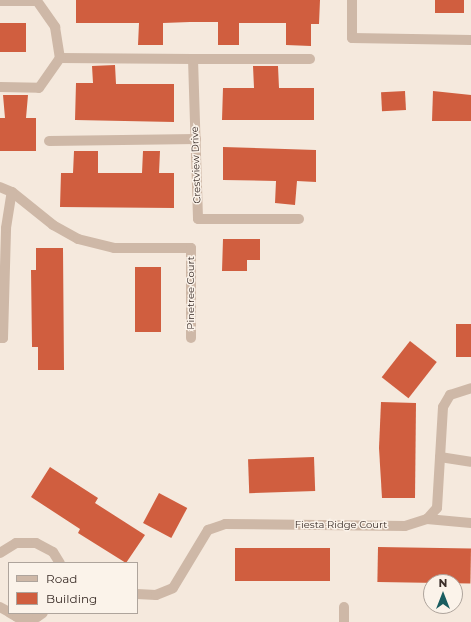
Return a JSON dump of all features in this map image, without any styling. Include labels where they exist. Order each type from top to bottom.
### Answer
[{"type":"street","points":[[0,0],[37,1],[55,27],[60,58],[39,88],[0,87]]},
{"type":"street","points":[[352,0],[352,38],[471,40]]},
{"type":"street","points":[[60,58],[310,59]]},
{"type":"street","name":"Crestview Drive","points":[[193,59],[198,219],[299,219]]},
{"type":"street","points":[[48,141],[196,140]]},
{"type":"street","points":[[0,187],[12,192],[6,228],[3,338],[0,338]]},
{"type":"street","name":"Pinetree Court","points":[[12,192],[53,225],[78,239],[114,248],[191,248],[191,338]]},
{"type":"street","points":[[427,519],[436,508],[443,407],[450,395],[471,388]]},
{"type":"street","points":[[440,457],[471,462]]},
{"type":"street","points":[[427,519],[471,523]]},
{"type":"street","name":"Fiesta Ridge Court","points":[[138,594],[156,595],[172,588],[208,530],[225,524],[405,526],[427,519]]},
{"type":"street","points":[[0,553],[16,543],[36,543],[53,552],[59,562]]},
{"type":"street","points":[[344,607],[344,622]]},
{"type":"street","points":[[12,614],[17,617],[37,617],[42,614]]},
{"type":"building","points":[[76,0],[320,0],[319,24],[311,24],[311,46],[286,45],[286,23],[239,23],[239,45],[218,45],[218,22],[163,23],[163,45],[138,45],[139,23],[76,23]]},
{"type":"building","points":[[435,0],[464,0],[464,13],[435,13]]},
{"type":"building","points":[[0,23],[26,23],[26,52],[0,52]]},
{"type":"building","points":[[115,65],[116,84],[174,84],[174,122],[75,120],[76,83],[93,83],[92,66]]},
{"type":"building","points":[[253,66],[278,66],[279,88],[314,88],[314,120],[222,120],[223,88],[254,88]]},
{"type":"building","points":[[405,91],[406,110],[382,111],[381,92]]},
{"type":"building","points":[[433,91],[471,95],[471,121],[432,121]]},
{"type":"building","points":[[3,95],[28,95],[26,118],[36,118],[36,151],[0,151],[0,118],[5,118]]},
{"type":"building","points":[[223,147],[316,150],[316,182],[297,181],[295,205],[275,203],[276,181],[223,180]]},
{"type":"building","points":[[74,151],[98,151],[98,173],[142,173],[143,151],[160,151],[159,173],[174,173],[174,208],[60,207],[61,173],[73,173]]},
{"type":"building","points":[[223,239],[260,239],[260,260],[247,260],[247,271],[222,271]]},
{"type":"building","points":[[36,248],[63,248],[64,370],[38,370],[38,347],[32,347],[31,270],[36,270]]},
{"type":"building","points":[[135,267],[161,267],[161,332],[135,332]]},
{"type":"building","points":[[456,324],[471,324],[471,357],[456,357]]},
{"type":"building","points":[[410,341],[437,362],[408,398],[382,377]]},
{"type":"building","points":[[381,402],[416,403],[415,498],[382,498],[379,448]]},
{"type":"building","points":[[314,457],[315,491],[249,493],[248,459]]},
{"type":"building","points":[[50,467],[98,498],[95,503],[145,535],[127,562],[124,562],[78,533],[80,529],[31,497]]},
{"type":"building","points":[[159,493],[187,508],[171,538],[143,523]]},
{"type":"building","points":[[378,547],[471,549],[470,584],[463,583],[463,574],[423,574],[423,583],[377,582]]},
{"type":"building","points":[[235,548],[330,548],[330,581],[235,581]]}]
